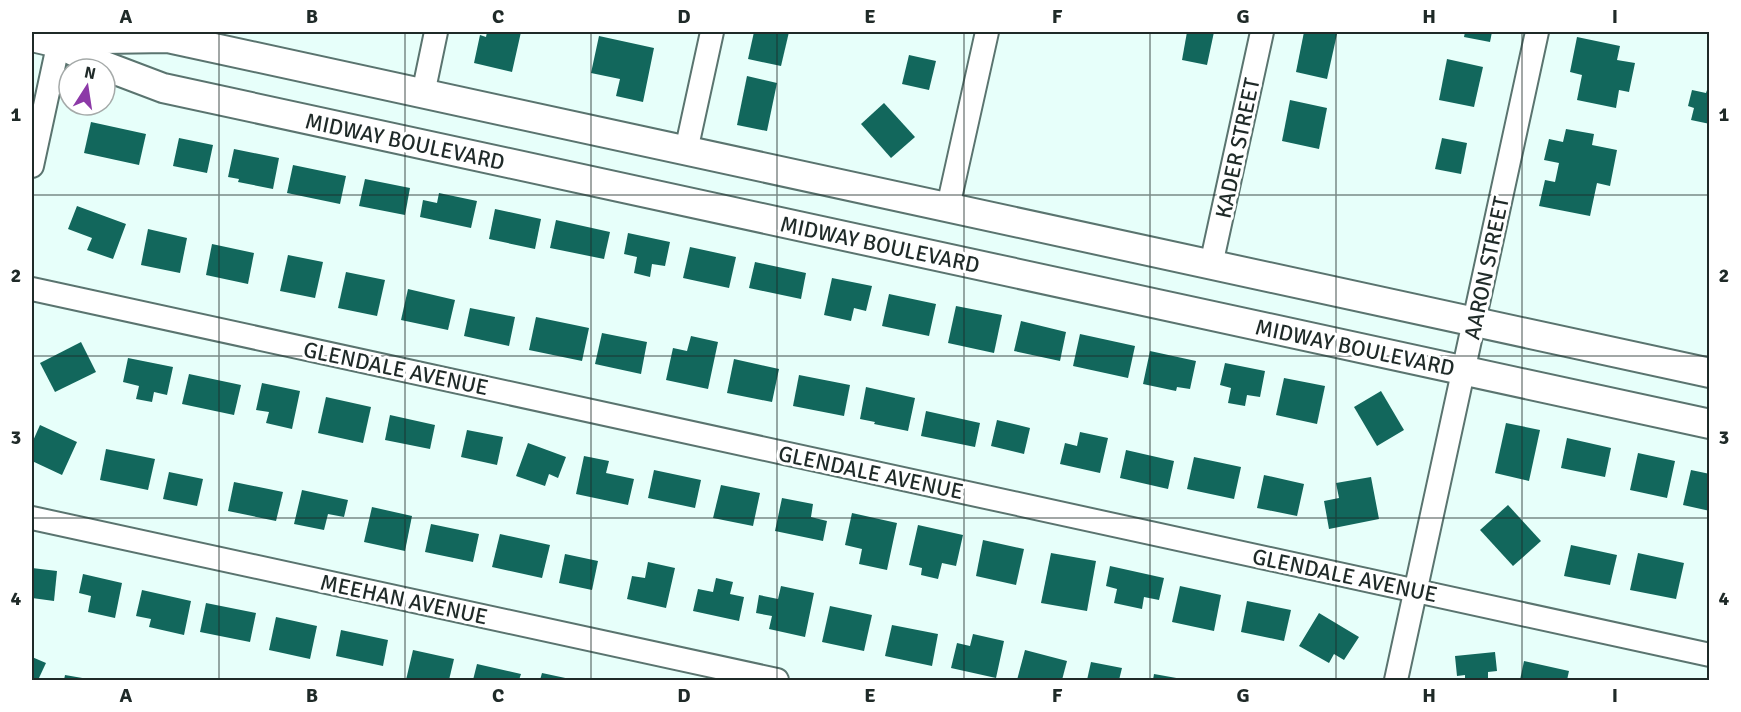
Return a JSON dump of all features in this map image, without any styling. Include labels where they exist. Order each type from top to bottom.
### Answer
[{"type":"street","points":[[423,94],[436,32]]},
{"type":"street","points":[[686,151],[712,32]]},
{"type":"street","points":[[948,207],[987,32]]},
{"type":"street","name":"KADER STREET","points":[[1211,265],[1262,32]]},
{"type":"street","name":"AARON STREET","points":[[1396,681],[1537,32]]},
{"type":"street","points":[[32,166],[50,37],[168,38],[1710,373]]},
{"type":"street","name":"MIDWAY BOULEVARD","points":[[50,37],[97,63],[163,88],[1710,424]]},
{"type":"street","name":"GLENDALE AVENUE","points":[[32,289],[1710,655]]},
{"type":"street","name":"MEEHAN AVENUE","points":[[32,518],[777,681]]},
{"type":"building","points":[[487,32],[521,32],[512,72],[474,63],[480,35],[486,37]]},
{"type":"building","points":[[754,32],[789,32],[781,66],[748,59]]},
{"type":"building","points":[[1187,32],[1214,32],[1207,65],[1182,60]]},
{"type":"building","points":[[1304,32],[1337,34],[1327,79],[1296,72]]},
{"type":"building","points":[[1465,32],[1492,32],[1490,42],[1464,37]]},
{"type":"building","points":[[599,36],[654,48],[643,102],[616,96],[620,79],[591,73]]},
{"type":"building","points":[[1577,37],[1620,46],[1617,60],[1635,63],[1629,92],[1619,90],[1616,108],[1577,100],[1582,75],[1570,72]]},
{"type":"building","points":[[909,55],[936,61],[929,90],[902,84]]},
{"type":"building","points":[[1447,59],[1483,67],[1474,107],[1439,100]]},
{"type":"building","points":[[747,76],[777,83],[767,131],[737,125]]},
{"type":"building","points":[[1709,84],[1710,124],[1691,120],[1694,108],[1688,106],[1692,90],[1706,93]]},
{"type":"building","points":[[1290,100],[1327,108],[1319,149],[1282,141]]},
{"type":"building","points":[[884,103],[915,137],[891,158],[861,124]]},
{"type":"building","points":[[91,122],[146,134],[139,165],[84,153]]},
{"type":"building","points":[[1566,129],[1594,134],[1592,145],[1617,150],[1610,186],[1597,183],[1590,216],[1539,206],[1545,180],[1555,182],[1559,163],[1544,160],[1549,139],[1563,142]]},
{"type":"building","points":[[179,138],[213,145],[207,173],[173,166]]},
{"type":"building","points":[[1442,138],[1467,143],[1461,174],[1435,169]]},
{"type":"building","points":[[234,149],[279,158],[273,189],[238,182],[239,179],[228,177]]},
{"type":"building","points":[[293,165],[346,176],[340,204],[287,193]]},
{"type":"building","points":[[365,179],[410,188],[405,215],[359,206]]},
{"type":"building","points":[[439,193],[477,201],[471,228],[420,217],[423,200],[437,203]]},
{"type":"building","points":[[77,206],[126,224],[113,259],[87,250],[92,238],[68,229]]},
{"type":"building","points":[[495,209],[541,219],[535,249],[489,239]]},
{"type":"building","points":[[556,220],[610,232],[604,259],[550,248]]},
{"type":"building","points":[[148,229],[187,238],[180,273],[141,265]]},
{"type":"building","points":[[628,233],[670,242],[665,266],[652,264],[650,277],[634,273],[637,257],[624,254]]},
{"type":"building","points":[[212,244],[254,253],[248,284],[206,275]]},
{"type":"building","points":[[690,247],[736,257],[729,288],[683,278]]},
{"type":"building","points":[[288,255],[323,262],[315,298],[280,291]]},
{"type":"building","points":[[755,262],[806,273],[801,299],[749,288]]},
{"type":"building","points":[[346,272],[385,280],[377,316],[338,308]]},
{"type":"building","points":[[832,278],[872,286],[866,311],[854,308],[851,321],[824,315]]},
{"type":"building","points":[[408,289],[455,300],[448,330],[401,320]]},
{"type":"building","points":[[889,294],[936,304],[929,336],[882,326]]},
{"type":"building","points":[[956,306],[1002,315],[994,353],[948,343]]},
{"type":"building","points":[[470,308],[515,317],[509,346],[464,336]]},
{"type":"building","points":[[536,317],[589,328],[582,361],[529,350]]},
{"type":"building","points":[[1021,321],[1066,332],[1060,361],[1014,351]]},
{"type":"building","points":[[602,333],[647,342],[641,374],[595,364]]},
{"type":"building","points":[[1080,334],[1135,346],[1128,378],[1073,366]]},
{"type":"building","points":[[691,336],[718,342],[708,389],[666,380],[673,348],[687,351]]},
{"type":"building","points":[[81,342],[96,372],[55,392],[40,363]]},
{"type":"building","points":[[1150,351],[1196,361],[1190,389],[1177,387],[1176,391],[1143,384]]},
{"type":"building","points":[[128,358],[173,367],[167,395],[154,392],[152,402],[136,399],[139,386],[123,382]]},
{"type":"building","points":[[734,359],[779,369],[772,402],[727,393]]},
{"type":"building","points":[[1225,363],[1265,371],[1260,397],[1247,395],[1245,406],[1228,403],[1231,388],[1220,385]]},
{"type":"building","points":[[189,374],[241,385],[234,415],[182,404]]},
{"type":"building","points":[[799,375],[850,385],[844,416],[793,406]]},
{"type":"building","points":[[1284,378],[1325,386],[1317,424],[1276,415]]},
{"type":"building","points":[[262,383],[300,391],[292,429],[266,423],[269,412],[256,410]]},
{"type":"building","points":[[866,387],[915,398],[908,431],[860,419]]},
{"type":"building","points":[[1381,391],[1404,430],[1377,446],[1354,407]]},
{"type":"building","points":[[326,397],[371,407],[363,443],[318,433]]},
{"type":"building","points":[[926,411],[980,423],[975,447],[921,436]]},
{"type":"building","points":[[390,415],[435,425],[430,449],[385,440]]},
{"type":"building","points":[[997,420],[1030,428],[1024,454],[991,446]]},
{"type":"building","points":[[1506,423],[1540,430],[1529,481],[1495,473]]},
{"type":"building","points":[[40,425],[77,442],[62,475],[32,461],[32,443]]},
{"type":"building","points":[[467,430],[503,437],[497,465],[461,457]]},
{"type":"building","points":[[1080,432],[1108,438],[1100,473],[1060,464],[1065,443],[1077,446]]},
{"type":"building","points":[[1567,438],[1611,448],[1605,477],[1561,468]]},
{"type":"building","points":[[528,443],[566,457],[558,478],[549,474],[545,486],[516,476]]},
{"type":"building","points":[[106,449],[155,459],[148,490],[100,480]]},
{"type":"building","points":[[1126,450],[1174,461],[1168,489],[1120,478]]},
{"type":"building","points":[[1638,453],[1675,461],[1667,498],[1630,490]]},
{"type":"building","points":[[584,456],[609,461],[606,473],[634,479],[628,505],[576,494]]},
{"type":"building","points":[[1194,457],[1241,467],[1234,499],[1187,489]]},
{"type":"building","points":[[654,470],[701,480],[695,508],[648,498]]},
{"type":"building","points":[[1691,470],[1710,474],[1710,511],[1683,505]]},
{"type":"building","points":[[169,472],[203,479],[197,506],[163,499]]},
{"type":"building","points":[[1264,475],[1304,484],[1297,516],[1257,508]]},
{"type":"building","points":[[1371,477],[1379,519],[1329,529],[1324,501],[1339,498],[1336,483]]},
{"type":"building","points":[[234,482],[283,492],[276,521],[228,511]]},
{"type":"building","points":[[721,485],[760,493],[753,526],[713,518]]},
{"type":"building","points":[[302,490],[348,500],[344,517],[328,514],[324,530],[294,524]]},
{"type":"building","points":[[782,498],[813,504],[811,517],[827,521],[823,541],[775,531]]},
{"type":"building","points":[[1508,505],[1541,541],[1513,566],[1480,530]]},
{"type":"building","points":[[372,507],[412,516],[405,551],[364,542]]},
{"type":"building","points":[[852,513],[897,523],[887,570],[859,564],[862,549],[845,545]]},
{"type":"building","points":[[431,524],[479,534],[473,562],[425,552]]},
{"type":"building","points":[[918,525],[963,535],[956,566],[942,563],[938,579],[921,575],[922,568],[909,565]]},
{"type":"building","points":[[500,534],[550,545],[542,578],[492,567]]},
{"type":"building","points":[[983,540],[1024,549],[1016,585],[976,576]]},
{"type":"building","points":[[1571,545],[1617,555],[1610,585],[1564,576]]},
{"type":"building","points":[[1051,553],[1096,561],[1087,611],[1041,603]]},
{"type":"building","points":[[1638,553],[1684,563],[1676,599],[1630,590]]},
{"type":"building","points":[[565,554],[598,561],[592,590],[559,583]]},
{"type":"building","points":[[648,562],[675,568],[666,608],[627,599],[632,576],[645,578]]},
{"type":"building","points":[[1110,566],[1164,578],[1159,600],[1144,597],[1142,609],[1114,603],[1117,589],[1106,586]]},
{"type":"building","points":[[32,568],[57,571],[54,601],[32,598]]},
{"type":"building","points":[[83,574],[122,583],[115,618],[88,612],[91,596],[79,593]]},
{"type":"building","points":[[716,578],[733,582],[730,594],[744,597],[739,621],[693,611],[698,589],[713,592]]},
{"type":"building","points":[[781,586],[814,593],[805,637],[769,629],[772,616],[756,613],[759,595],[778,599]]},
{"type":"building","points":[[1180,586],[1221,595],[1214,631],[1172,622]]},
{"type":"building","points":[[142,590],[191,601],[184,635],[149,627],[151,619],[136,616]]},
{"type":"building","points":[[1247,601],[1291,610],[1284,641],[1241,632]]},
{"type":"building","points":[[206,603],[256,613],[250,642],[200,632]]},
{"type":"building","points":[[830,606],[872,615],[864,651],[822,642]]},
{"type":"building","points":[[1319,613],[1359,637],[1344,660],[1334,654],[1329,663],[1299,646]]},
{"type":"building","points":[[276,617],[317,626],[310,659],[269,650]]},
{"type":"building","points":[[892,625],[938,634],[932,666],[885,656]]},
{"type":"building","points":[[341,630],[388,640],[383,666],[336,656]]},
{"type":"building","points":[[973,634],[1004,641],[996,678],[951,668],[957,643],[970,646]]},
{"type":"building","points":[[413,650],[454,659],[449,680],[406,680]]},
{"type":"building","points":[[1025,650],[1067,661],[1062,680],[1017,680]]},
{"type":"building","points":[[1495,652],[1497,671],[1488,672],[1488,680],[1465,680],[1465,675],[1457,676],[1455,656]]},
{"type":"building","points":[[32,657],[46,663],[38,680],[32,680]]},
{"type":"building","points":[[1524,661],[1569,671],[1567,680],[1520,680]]},
{"type":"building","points":[[1091,662],[1122,668],[1119,680],[1087,680]]},
{"type":"building","points":[[477,664],[521,674],[519,680],[473,680]]},
{"type":"building","points":[[542,673],[570,679],[570,680],[540,680]]},
{"type":"building","points":[[1154,674],[1182,679],[1153,680]]},
{"type":"building","points":[[65,675],[88,679],[88,680],[64,680]]}]
